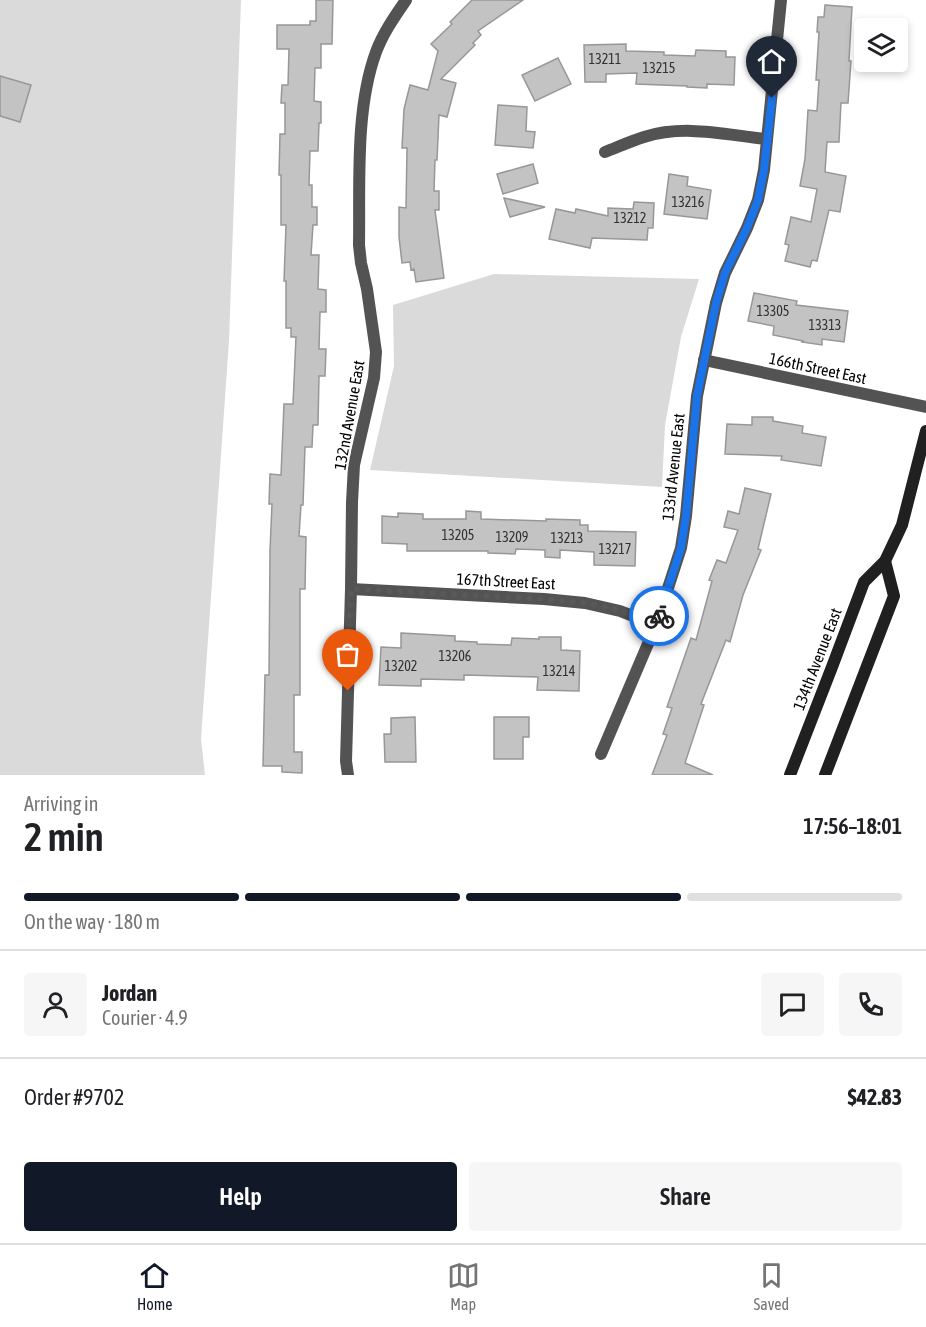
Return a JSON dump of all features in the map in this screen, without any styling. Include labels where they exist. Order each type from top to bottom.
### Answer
[{"type":"street","name":"132nd Avenue East","points":[[348,775],[346,761],[347,702],[354,465],[373,387],[376,352],[359,245],[361,124],[366,91],[376,52],[389,24],[406,0]]},
{"type":"street","name":"133rd Avenue East","points":[[601,754],[656,626],[681,548],[697,396],[716,303],[725,273],[758,200],[764,170],[781,0]]},
{"type":"street","points":[[605,152],[645,136],[677,131],[705,131],[767,139]]},
{"type":"street","name":"166th Street East","points":[[704,360],[926,407]]},
{"type":"street","name":"134th Avenue East","points":[[790,775],[864,582],[885,561],[902,525],[926,431]]},
{"type":"street","points":[[825,775],[894,596],[885,561]]},
{"type":"street","name":"167th Street East","points":[[351,589],[532,598],[585,603],[620,610],[656,626]]},
{"type":"shaded area","points":[[0,0],[241,0],[229,341],[201,739],[205,775],[0,775]]},
{"type":"shaded area","points":[[494,274],[699,279],[681,337],[665,425],[662,487],[370,470],[394,366],[393,305]]},
{"type":"building","points":[[316,0],[333,0],[332,44],[321,44],[321,68],[315,68],[314,101],[321,102],[318,151],[310,151],[309,185],[312,185],[312,207],[317,207],[317,225],[313,225],[311,255],[319,255],[318,289],[326,290],[326,312],[320,312],[319,349],[326,349],[325,376],[319,376],[318,425],[313,425],[312,447],[305,447],[303,505],[301,505],[299,536],[306,537],[305,589],[300,589],[300,695],[294,695],[294,752],[302,752],[302,773],[282,772],[282,766],[263,766],[265,675],[269,675],[272,504],[269,504],[270,474],[281,475],[284,404],[293,404],[296,337],[291,337],[291,328],[286,328],[286,281],[284,281],[286,225],[281,225],[281,175],[279,175],[280,134],[285,134],[285,103],[281,103],[282,85],[288,85],[289,49],[277,49],[277,25],[310,25],[310,21],[316,21]]},
{"type":"building","points":[[472,0],[523,0],[478,31],[481,35],[473,43],[475,45],[441,79],[456,83],[447,117],[439,115],[437,160],[435,160],[434,191],[439,191],[439,210],[435,210],[444,278],[416,282],[414,269],[411,270],[410,262],[402,263],[399,237],[399,207],[406,208],[407,148],[402,148],[404,109],[410,85],[428,90],[438,51],[431,44]]},
{"type":"building","points":[[825,5],[852,7],[848,103],[841,103],[839,142],[827,142],[825,172],[846,176],[840,212],[829,210],[817,261],[812,260],[810,267],[785,261],[789,245],[785,244],[791,217],[811,222],[817,189],[800,186],[805,159],[808,110],[817,111],[818,17],[824,17]]},
{"type":"building","points":[[626,44],[626,51],[664,52],[664,55],[695,56],[696,50],[726,51],[726,57],[735,57],[734,85],[707,84],[707,88],[636,84],[637,73],[606,74],[606,82],[585,82],[584,45]]},
{"type":"building","points":[[558,58],[571,84],[535,101],[522,75]]},
{"type":"building","points":[[0,76],[31,85],[20,122],[0,116]]},
{"type":"building","points":[[498,105],[527,107],[526,131],[535,132],[533,148],[495,145]]},
{"type":"building","points":[[533,164],[538,183],[503,194],[497,174]]},
{"type":"building","points":[[669,174],[688,177],[687,186],[711,190],[707,219],[664,214]]},
{"type":"building","points":[[504,198],[545,207],[510,217]]},
{"type":"building","points":[[634,202],[654,203],[653,228],[648,228],[647,240],[592,238],[590,248],[549,239],[556,209],[575,213],[576,209],[608,216],[608,208],[633,209]]},
{"type":"building","points":[[754,293],[797,301],[796,305],[848,311],[844,342],[822,339],[822,345],[773,335],[774,326],[748,321]]},
{"type":"building","points":[[752,417],[773,417],[773,421],[803,426],[802,433],[826,437],[821,466],[781,460],[782,456],[725,454],[727,424],[752,425]]},
{"type":"building","points":[[745,488],[771,494],[758,549],[761,550],[743,595],[730,642],[726,640],[701,704],[704,705],[685,763],[713,775],[652,775],[667,735],[663,734],[672,708],[667,707],[691,638],[696,640],[712,581],[709,580],[717,560],[726,563],[738,530],[724,527],[728,511],[739,514]]},
{"type":"building","points":[[466,511],[481,512],[481,519],[580,520],[580,525],[588,525],[588,531],[636,532],[635,566],[594,565],[594,552],[560,550],[560,558],[545,557],[545,550],[516,549],[515,554],[488,553],[488,551],[407,551],[407,544],[382,543],[382,516],[398,517],[398,513],[423,514],[423,519],[466,519]]},
{"type":"building","points":[[401,633],[455,636],[455,641],[511,645],[512,638],[561,637],[561,650],[580,651],[579,691],[537,690],[538,677],[464,675],[464,680],[421,679],[421,686],[379,685],[381,647],[401,648]]},
{"type":"building","points":[[415,717],[416,762],[385,762],[384,734],[391,734],[391,718]]},
{"type":"building","points":[[494,717],[529,717],[529,737],[523,737],[523,759],[494,759]]},
{"type":"way so far","points":[[348,691],[351,589],[585,603],[620,610],[656,626],[659,616]]},
{"type":"route","points":[[659,616],[681,548],[697,396],[716,303],[725,273],[758,200],[764,170],[772,98]]}]
